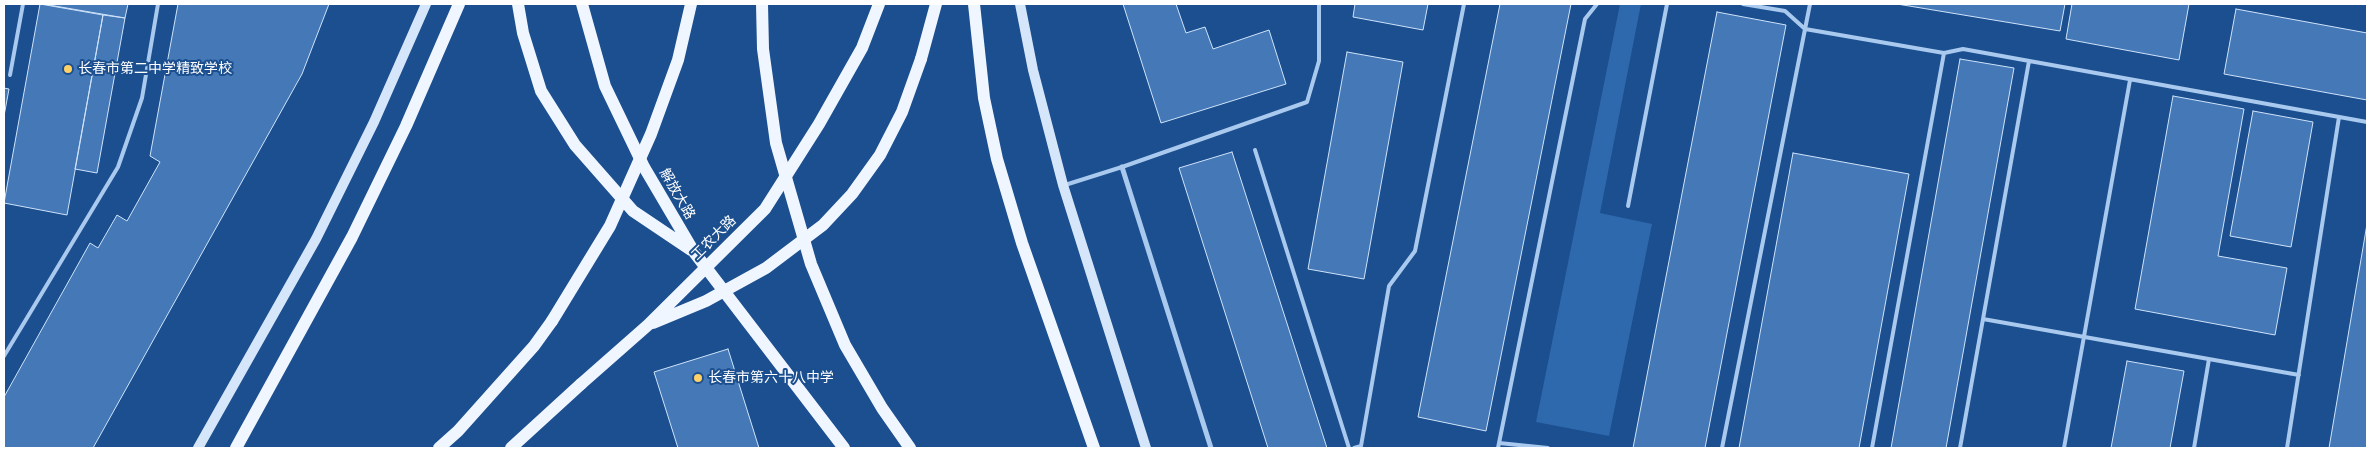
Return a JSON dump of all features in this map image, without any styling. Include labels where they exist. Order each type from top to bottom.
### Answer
[{"type":"main road","points":[[236,448],[352,237],[406,126],[459,4]]},
{"type":"main road","points":[[518,4],[522,34],[541,91],[575,145],[633,211],[694,252]]},
{"type":"main road","name":"解放大路","points":[[582,4],[605,86],[644,167],[694,252],[844,448]]},
{"type":"main road","points":[[439,448],[458,431],[534,346],[552,321],[610,226],[651,134],[678,60],[691,4]]},
{"type":"main road","points":[[762,4],[764,49],[776,143],[811,264],[845,345],[882,408],[910,448]]},
{"type":"main road","name":"工农大路","points":[[511,448],[648,325],[765,209],[819,124],[862,48],[879,4]]},
{"type":"main road","points":[[648,325],[706,301],[766,268],[823,224],[852,194],[880,155],[902,112],[922,59],[936,4]]},
{"type":"main road","points":[[974,4],[984,98],[997,159],[1022,243],[1094,448]]},
{"type":"street","points":[[198,448],[316,239],[374,122],[426,4]]},
{"type":"street","points":[[1020,4],[1032,70],[1063,185],[1146,448]]},
{"type":"street","points":[[1122,167],[1211,448]]},
{"type":"lane","points":[[10,75],[23,4]]},
{"type":"lane","points":[[4,356],[118,168],[142,98],[158,4]]},
{"type":"lane","points":[[1063,185],[1122,167],[1307,102],[1318,62],[1319,4]]},
{"type":"lane","points":[[1354,448],[1361,446],[1388,286],[1415,251],[1464,4]]},
{"type":"lane","points":[[1498,448],[1585,18],[1598,4]]},
{"type":"lane","points":[[1628,206],[1667,4]]},
{"type":"lane","points":[[1743,4],[1784,11],[1805,29],[1944,53],[1963,49],[2367,122]]},
{"type":"lane","points":[[1722,448],[1810,4]]},
{"type":"lane","points":[[1872,448],[1944,53]]},
{"type":"lane","points":[[1960,448],[2028,61]]},
{"type":"lane","points":[[2064,448],[2130,80]]},
{"type":"lane","points":[[2287,448],[2339,117]]},
{"type":"lane","points":[[1255,150],[1349,448]]},
{"type":"lane","points":[[1983,319],[2299,375]]},
{"type":"lane","points":[[2194,448],[2209,359]]},
{"type":"lane","points":[[1499,443],[1548,448]]},
{"type":"shaded area","points":[[1620,4],[1641,4],[1600,213],[1652,224],[1609,436],[1536,422]]},
{"type":"building","points":[[40,4],[103,15],[67,215],[4,203]]},
{"type":"building","points":[[43,4],[128,4],[125,18]]},
{"type":"building","points":[[178,4],[329,4],[302,74],[93,448],[4,448],[4,397],[90,243],[98,248],[117,215],[127,221],[160,162],[150,156]]},
{"type":"building","points":[[1123,4],[1176,4],[1186,33],[1205,27],[1213,49],[1269,30],[1286,84],[1161,123]]},
{"type":"building","points":[[1355,4],[1428,4],[1423,30],[1353,17]]},
{"type":"building","points":[[1500,4],[1571,4],[1486,431],[1418,417]]},
{"type":"building","points":[[1897,4],[2065,4],[2060,31]]},
{"type":"building","points":[[2072,4],[2189,4],[2179,60],[2066,39]]},
{"type":"building","points":[[2236,9],[2367,33],[2367,100],[2224,74]]},
{"type":"building","points":[[1717,12],[1786,25],[1705,448],[1633,448]]},
{"type":"building","points":[[103,15],[125,18],[97,173],[75,169]]},
{"type":"building","points":[[1347,52],[1403,62],[1364,279],[1308,269]]},
{"type":"building","points":[[1960,59],[2014,68],[1946,448],[1891,448]]},
{"type":"building","points":[[4,88],[9,89],[4,116]]},
{"type":"building","points":[[2173,96],[2244,109],[2218,256],[2287,268],[2275,335],[2135,309]]},
{"type":"building","points":[[2253,111],[2313,122],[2291,247],[2230,236]]},
{"type":"building","points":[[1232,152],[1327,448],[1268,448],[1179,168]]},
{"type":"building","points":[[1793,153],[1909,174],[1859,448],[1739,448]]},
{"type":"building","points":[[2367,224],[2367,448],[2329,448]]},
{"type":"building","points":[[728,349],[759,448],[678,448],[654,372]]},
{"type":"building","points":[[2127,361],[2184,371],[2170,448],[2111,448]]},
{"type":"place","name":"长春市第二中学精致学校","points":[[68,69]]},
{"type":"place","name":"长春市第六十八中学","points":[[698,378]]}]
